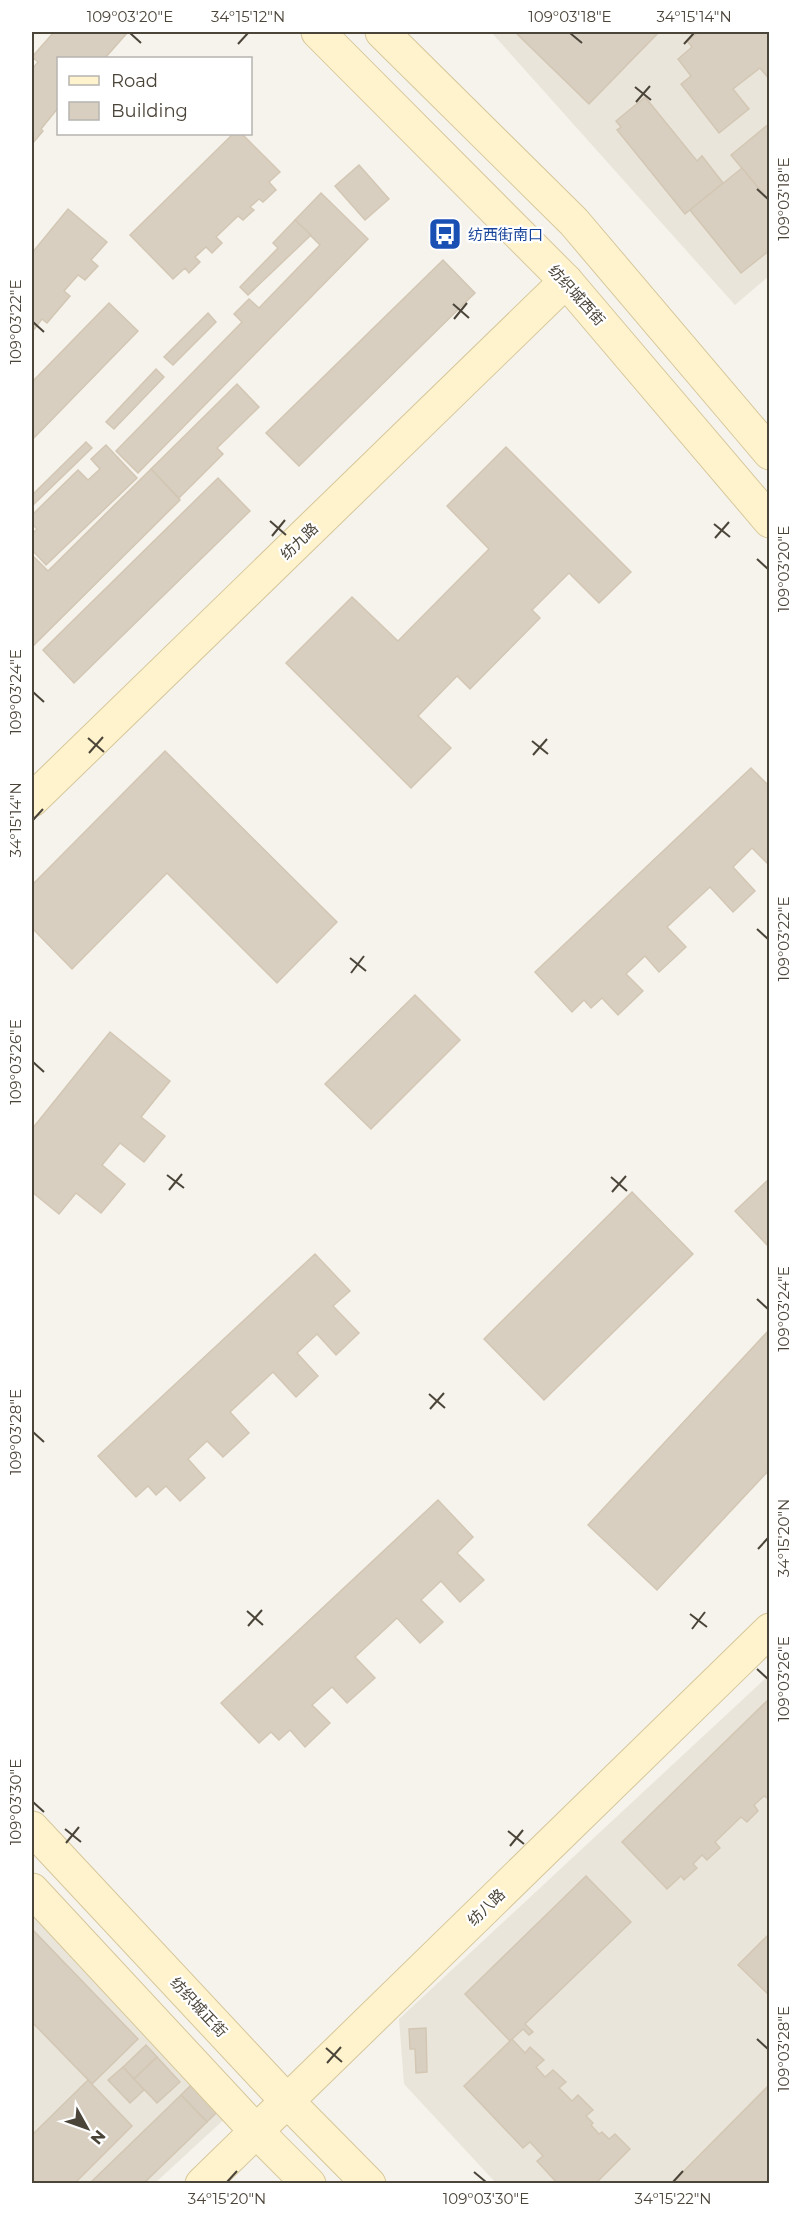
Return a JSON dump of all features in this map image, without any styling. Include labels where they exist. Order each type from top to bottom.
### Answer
[{"type":"street","name":"纺织城西街","points":[[318,32],[566,281],[770,521]]},
{"type":"street","points":[[382,32],[574,222],[770,453]]},
{"type":"street","name":"纺九路","points":[[32,800],[566,281]]},
{"type":"street","name":"纺八路","points":[[202,2184],[770,1630]]},
{"type":"street","name":"纺织城正街","points":[[32,1828],[287,2101],[369,2184]]},
{"type":"street","points":[[32,1890],[256,2131],[309,2184]]},
{"type":"shaded area","points":[[491,32],[769,32],[769,276],[735,305]]},
{"type":"shaded area","points":[[769,1675],[769,2183],[496,2183],[404,2084],[399,2019]]},
{"type":"shaded area","points":[[32,1905],[230,2114],[155,2183],[32,2183]]},
{"type":"building","points":[[54,32],[128,32],[106,57],[57,57],[57,109],[32,144],[32,69],[38,62],[32,57]]},
{"type":"building","points":[[515,32],[659,32],[589,104]]},
{"type":"building","points":[[699,32],[770,32],[770,80],[760,68],[733,89],[749,109],[719,133],[681,84],[691,76],[678,59],[692,47],[687,41]]},
{"type":"building","points":[[645,97],[697,161],[702,156],[723,183],[685,214],[617,130],[621,127],[616,121]]},
{"type":"building","points":[[770,123],[770,202],[731,155]]},
{"type":"building","points":[[232,135],[243,135],[280,172],[269,182],[276,190],[263,202],[259,199],[250,207],[254,210],[243,220],[238,216],[216,237],[222,243],[212,253],[206,247],[195,257],[200,262],[189,273],[185,268],[173,279],[130,235]]},
{"type":"building","points":[[359,165],[389,199],[365,220],[335,186]]},
{"type":"building","points":[[742,168],[770,202],[770,250],[741,273],[690,210]]},
{"type":"building","points":[[321,193],[368,239],[138,473],[116,451],[242,322],[234,314],[249,299],[259,308],[320,245],[295,220]]},
{"type":"building","points":[[68,209],[107,242],[91,260],[98,266],[85,280],[78,275],[64,291],[70,296],[47,323],[42,319],[32,332],[32,253]]},
{"type":"building","points":[[295,220],[311,235],[248,295],[240,287],[278,248],[273,243]]},
{"type":"building","points":[[443,260],[475,293],[299,466],[266,433]]},
{"type":"building","points":[[109,303],[138,331],[32,440],[32,382]]},
{"type":"building","points":[[208,313],[216,322],[173,365],[164,357]]},
{"type":"building","points":[[156,369],[164,377],[114,429],[106,422]]},
{"type":"building","points":[[237,384],[259,407],[217,448],[223,454],[179,498],[151,469]]},
{"type":"building","points":[[86,442],[92,448],[34,504],[32,495]]},
{"type":"building","points":[[106,445],[137,478],[46,565],[32,550],[32,534],[37,529],[32,524],[32,515],[78,470],[88,480],[100,469],[91,459]]},
{"type":"building","points":[[506,447],[631,572],[599,603],[569,573],[532,610],[540,618],[470,689],[457,676],[418,716],[451,748],[411,788],[286,663],[352,597],[398,641],[489,549],[447,506]]},
{"type":"building","points":[[151,469],[180,500],[34,645],[32,642],[32,555],[48,571]]},
{"type":"building","points":[[218,478],[250,511],[74,683],[43,650]]},
{"type":"building","points":[[165,751],[337,922],[277,983],[167,873],[72,969],[32,928],[32,885]]},
{"type":"building","points":[[751,768],[770,787],[770,866],[752,848],[733,867],[755,891],[733,912],[710,887],[667,927],[686,947],[659,972],[645,956],[626,974],[643,991],[618,1015],[602,998],[591,1008],[584,1000],[572,1012],[535,972]]},
{"type":"building","points":[[415,995],[460,1040],[371,1129],[325,1084]]},
{"type":"building","points":[[110,1032],[170,1081],[141,1117],[165,1136],[144,1162],[120,1143],[102,1165],[125,1184],[101,1213],[76,1193],[59,1214],[32,1192],[32,1129]]},
{"type":"building","points":[[770,1178],[770,1248],[735,1211]]},
{"type":"building","points":[[632,1192],[693,1254],[544,1400],[484,1339]]},
{"type":"building","points":[[315,1254],[350,1291],[333,1306],[359,1333],[336,1355],[317,1334],[297,1353],[318,1376],[296,1397],[273,1372],[230,1412],[249,1433],[223,1457],[207,1441],[188,1459],[205,1478],[180,1501],[166,1486],[156,1495],[148,1486],[136,1497],[98,1456]]},
{"type":"building","points":[[770,1329],[770,1469],[657,1590],[588,1525]]},
{"type":"building","points":[[438,1500],[473,1537],[457,1553],[484,1580],[460,1602],[441,1581],[421,1600],[443,1622],[420,1643],[397,1618],[355,1657],[375,1678],[347,1703],[332,1687],[312,1705],[330,1723],[305,1747],[290,1730],[279,1740],[271,1732],[259,1743],[221,1703]]},
{"type":"building","points":[[770,1698],[770,1800],[764,1796],[754,1805],[758,1811],[747,1822],[741,1817],[715,1842],[720,1848],[707,1860],[702,1855],[693,1864],[697,1868],[684,1880],[681,1876],[667,1889],[622,1842]]},
{"type":"building","points":[[586,1876],[631,1922],[525,2024],[533,2032],[529,2035],[523,2029],[510,2041],[465,1994]]},
{"type":"building","points":[[32,1929],[138,2039],[92,2084],[32,2022]]},
{"type":"building","points":[[770,1933],[770,1996],[738,1965]]},
{"type":"building","points":[[426,2028],[427,2072],[416,2073],[415,2049],[410,2049],[409,2029]]},
{"type":"building","points":[[512,2039],[525,2053],[530,2047],[544,2060],[536,2067],[545,2077],[553,2070],[566,2082],[559,2088],[572,2101],[578,2095],[593,2110],[586,2116],[599,2134],[602,2132],[609,2139],[615,2134],[630,2149],[595,2184],[571,2184],[568,2181],[565,2184],[558,2184],[537,2161],[543,2156],[530,2142],[523,2148],[464,2086]]},
{"type":"building","points":[[146,2045],[157,2057],[134,2079],[123,2067]]},
{"type":"building","points":[[157,2057],[180,2082],[157,2103],[134,2079]]},
{"type":"building","points":[[123,2067],[144,2090],[130,2103],[108,2080]]},
{"type":"building","points":[[88,2080],[132,2126],[74,2184],[32,2184],[32,2135]]},
{"type":"building","points":[[192,2084],[218,2111],[207,2122],[181,2095]]},
{"type":"building","points":[[770,2084],[770,2180],[766,2184],[671,2184]]},
{"type":"building","points":[[181,2095],[207,2122],[143,2184],[89,2184]]},
{"type":"place","name":"纺西街南口","points":[[445,234]]}]
